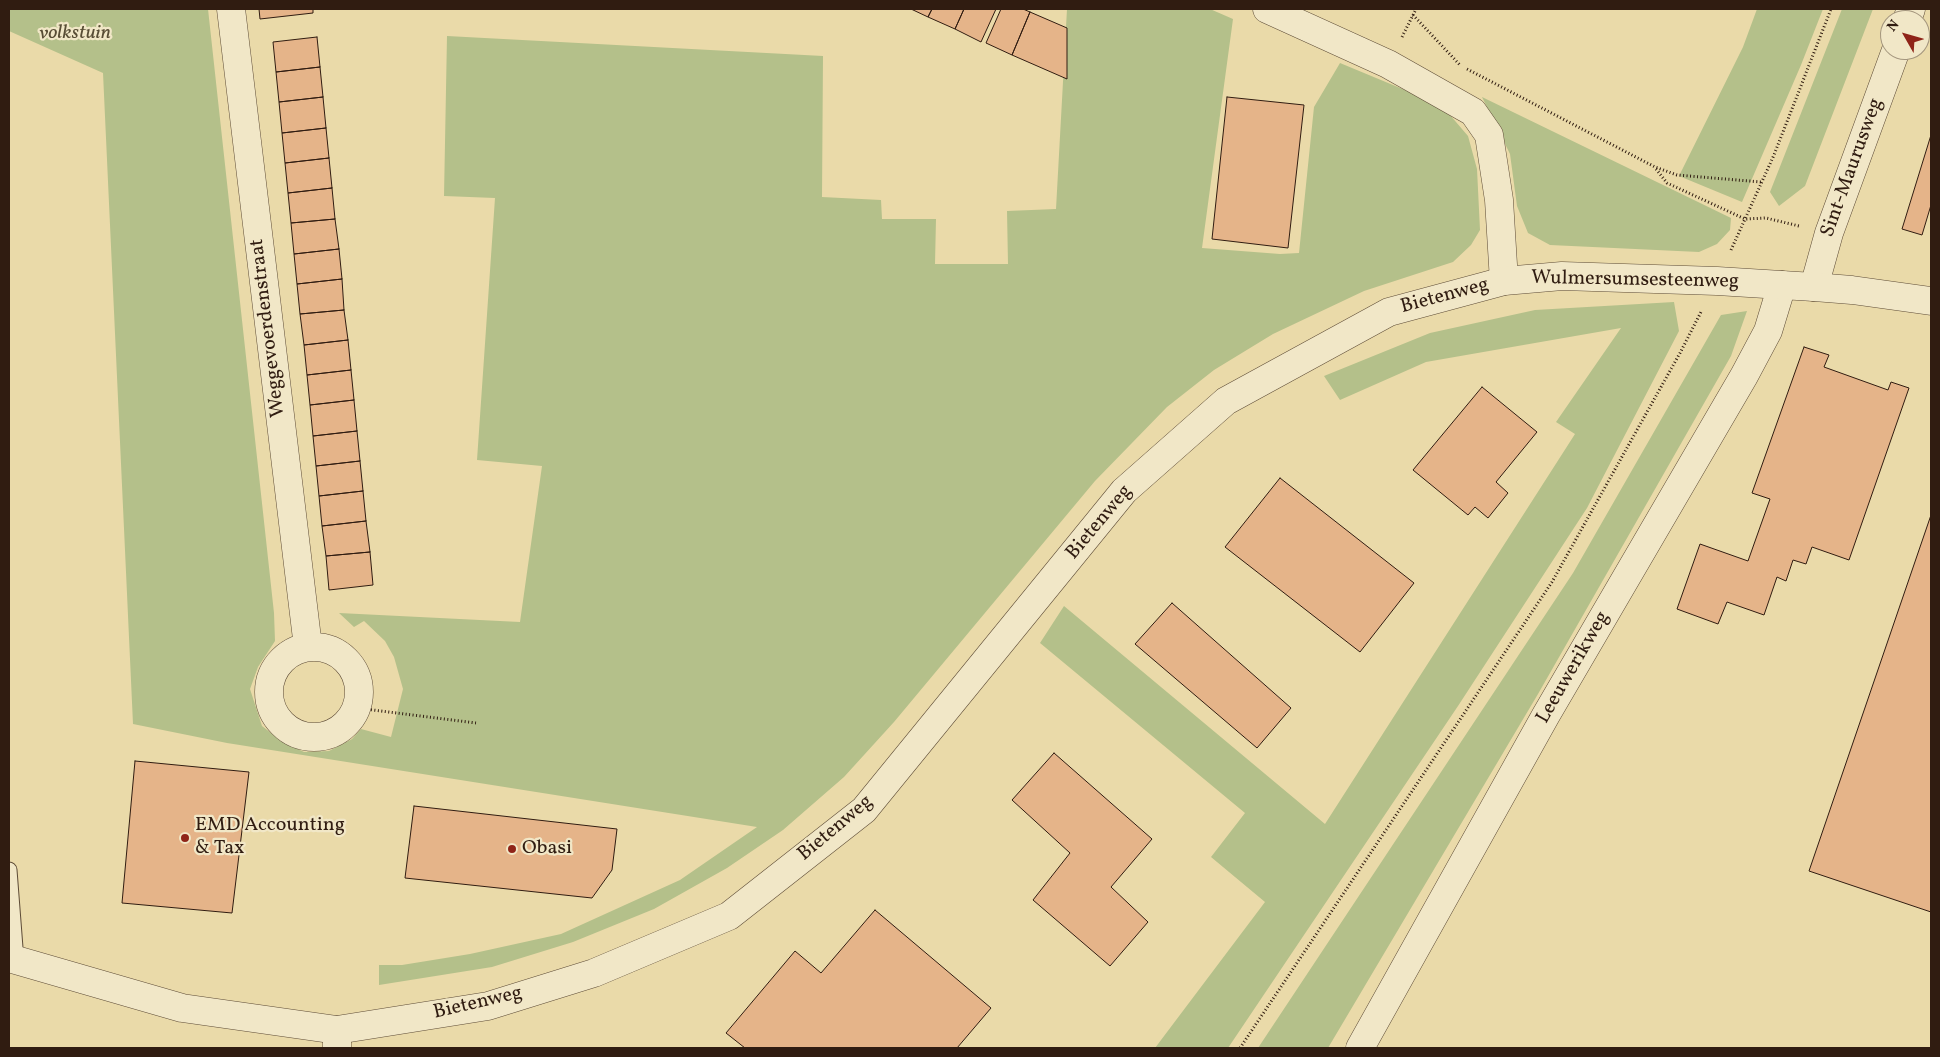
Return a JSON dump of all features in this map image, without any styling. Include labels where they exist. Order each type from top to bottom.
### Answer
[{"type":"street","name":"Weggevoerdenstraat","points":[[231,9],[308,647]]},
{"type":"street","name":"Wulmersumsesteenweg","points":[[1266,9],[1388,64],[1473,112],[1489,135],[1499,200],[1504,280],[1562,276],[1717,281],[1852,290],[1931,301]]},
{"type":"street","name":"Sint-Maurusweg","points":[[1814,287],[1829,233],[1892,60]]},
{"type":"street","name":"Bietenweg","points":[[13,960],[182,1008],[337,1039],[488,1006],[594,973],[729,916],[864,810],[1124,492],[1226,401],[1390,312],[1504,280]]},
{"type":"street","name":"Leeuwerikweg","points":[[1360,1048],[1546,715],[1744,376],[1768,331],[1782,285]]},
{"type":"street","points":[[308,647],[322,647],[336,652],[348,661],[356,673],[360,687],[357,708],[354,716],[344,727],[332,734],[318,738],[302,737],[288,730],[277,719],[270,705],[269,690],[272,675],[280,661],[293,652],[308,647]]},
{"type":"lane","points":[[9,870],[13,960]]},
{"type":"path","points":[[1416,9],[1413,15],[1458,64],[1655,167],[1677,174],[1761,182]]},
{"type":"path","points":[[1744,219],[1774,155],[1831,9]]},
{"type":"path","points":[[1655,167],[1667,183],[1744,219],[1766,218],[1829,233]]},
{"type":"path","points":[[1240,1048],[1552,582],[1680,353],[1717,281]]},
{"type":"path","points":[[357,708],[476,723]]},
{"type":"green space","name":"volkstuin","points":[[9,9],[208,9],[274,613],[275,641],[258,667],[250,689],[262,726],[280,740],[304,752],[329,751],[352,739],[361,729],[391,737],[403,689],[394,657],[385,641],[364,621],[354,627],[339,613],[520,622],[542,466],[477,460],[495,198],[444,196],[447,36],[823,56],[822,197],[881,200],[882,219],[936,219],[935,264],[1008,264],[1007,211],[1056,209],[1067,9],[1210,9],[1233,19],[1202,248],[1280,254],[1299,253],[1314,107],[1340,63],[1429,100],[1450,115],[1468,136],[1477,169],[1480,230],[1471,245],[1453,262],[1364,291],[1273,334],[1214,370],[1167,407],[1095,481],[894,722],[844,777],[783,830],[727,868],[654,909],[573,942],[492,967],[379,985],[379,965],[402,965],[470,954],[561,934],[680,880],[757,827],[227,743],[133,724],[103,73],[9,31]]},
{"type":"green space","points":[[1757,9],[1823,9],[1742,202],[1679,176],[1743,47]]},
{"type":"green space","points":[[1842,9],[1873,9],[1805,186],[1779,206],[1770,192]]},
{"type":"green space","points":[[1482,97],[1731,218],[1730,230],[1717,244],[1699,252],[1550,245],[1528,233],[1517,206],[1510,154]]},
{"type":"green space","points":[[1674,302],[1679,331],[1587,508],[1458,706],[1228,1048],[1155,1048],[1265,902],[1211,857],[1245,813],[1040,643],[1064,606],[1325,824],[1575,434],[1556,422],[1621,328],[1426,362],[1340,400],[1324,376],[1430,333],[1535,310]]},
{"type":"green space","points":[[1747,311],[1731,356],[1538,694],[1328,1048],[1258,1048],[1573,573],[1721,315]]},
{"type":"building","points":[[259,9],[313,9],[313,13],[260,19]]},
{"type":"building","points":[[911,9],[932,9],[928,17]]},
{"type":"building","points":[[932,9],[964,9],[955,29],[928,17]]},
{"type":"building","points":[[964,9],[996,9],[981,42],[955,29]]},
{"type":"building","points":[[1001,9],[1023,9],[1030,12],[1012,55],[986,43]]},
{"type":"building","points":[[1030,12],[1067,28],[1067,79],[1012,55]]},
{"type":"building","points":[[317,37],[320,67],[276,72],[273,42]]},
{"type":"building","points":[[320,67],[323,97],[279,102],[276,72]]},
{"type":"building","points":[[323,97],[326,128],[282,133],[279,102]]},
{"type":"building","points":[[1227,97],[1304,105],[1288,248],[1212,239]]},
{"type":"building","points":[[326,128],[329,158],[285,163],[282,133]]},
{"type":"building","points":[[1931,135],[1931,205],[1922,235],[1902,229]]},
{"type":"building","points":[[329,158],[332,188],[288,193],[285,163]]},
{"type":"building","points":[[332,188],[335,219],[291,223],[288,193]]},
{"type":"building","points":[[335,219],[339,249],[294,254],[291,223]]},
{"type":"building","points":[[339,249],[342,279],[297,284],[294,254]]},
{"type":"building","points":[[342,279],[344,310],[300,314],[297,284]]},
{"type":"building","points":[[344,310],[348,340],[304,345],[300,314]]},
{"type":"building","points":[[348,340],[351,370],[307,375],[304,345]]},
{"type":"building","points":[[1804,347],[1829,355],[1824,367],[1888,390],[1891,382],[1909,388],[1849,560],[1812,547],[1806,564],[1793,560],[1786,581],[1777,577],[1764,615],[1727,602],[1718,624],[1677,609],[1700,544],[1748,561],[1770,499],[1752,493]]},
{"type":"building","points":[[351,370],[354,400],[310,405],[307,375]]},
{"type":"building","points":[[1482,387],[1537,432],[1496,482],[1508,493],[1488,518],[1475,507],[1468,515],[1413,470]]},
{"type":"building","points":[[354,400],[357,431],[313,436],[310,405]]},
{"type":"building","points":[[357,431],[360,461],[316,466],[313,436]]},
{"type":"building","points":[[360,461],[363,491],[319,496],[316,466]]},
{"type":"building","points":[[1280,478],[1414,583],[1360,652],[1225,547]]},
{"type":"building","points":[[363,491],[366,521],[322,526],[319,496]]},
{"type":"building","points":[[1931,515],[1931,912],[1809,871]]},
{"type":"building","points":[[366,521],[370,552],[326,556],[322,526]]},
{"type":"building","points":[[370,552],[373,585],[329,590],[326,556]]},
{"type":"building","points":[[1172,603],[1291,708],[1257,748],[1135,644]]},
{"type":"building","points":[[1054,753],[1152,839],[1111,887],[1148,922],[1110,966],[1033,900],[1070,853],[1012,800]]},
{"type":"building","name":"EMD Accounting & Tax","points":[[135,761],[249,772],[232,913],[122,903]]},
{"type":"building","name":"Obasi","points":[[414,806],[617,829],[612,870],[592,898],[405,878]]},
{"type":"building","points":[[875,910],[991,1008],[957,1048],[745,1048],[726,1033],[795,951],[821,973]]},
{"type":"place","name":"EMD Accounting & Tax","points":[[185,838]]},
{"type":"place","name":"Obasi","points":[[512,849]]}]
